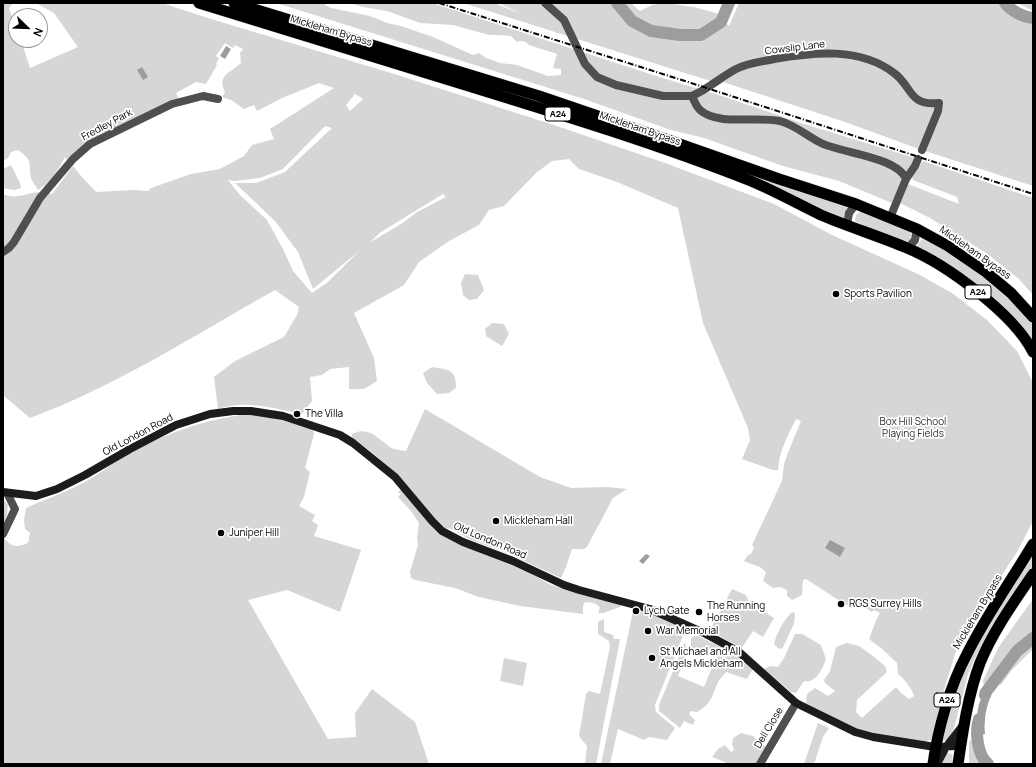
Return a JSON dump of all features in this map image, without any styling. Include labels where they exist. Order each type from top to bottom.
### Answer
[{"type":"highway","name":"Mickleham Bypass","points":[[199,3],[610,131],[752,182],[821,214],[908,248],[954,275],[984,297],[1014,324],[1033,352]]},
{"type":"highway","name":"Mickleham Bypass","points":[[234,3],[539,96],[856,204],[917,229],[948,246],[986,272],[1011,293],[1033,317]]},
{"type":"highway","name":"Mickleham Bypass","points":[[932,764],[940,747],[945,706],[966,655],[987,617],[1033,544]]},
{"type":"highway","name":"A24","points":[[958,764],[970,697],[981,663],[994,635],[1033,574]]},
{"type":"main road","name":"Old London Road","points":[[5,492],[36,496],[57,489],[176,425],[205,416],[234,411],[251,411],[283,416],[340,435],[353,443],[395,477],[442,531],[463,542],[513,561],[564,585],[650,609],[704,633],[739,652],[796,703],[855,732],[872,737],[940,747],[956,746],[961,743]]},
{"type":"main road","points":[[937,764],[940,747],[964,724]]},
{"type":"street","name":"Cowslip Lane","points":[[545,3],[564,20],[585,64],[597,77],[616,85],[663,96],[692,96],[705,90],[736,69],[752,63],[814,53],[847,54],[873,60],[895,73],[920,102],[929,104],[939,103],[938,111],[922,150]]},
{"type":"street","name":"Fredley Park","points":[[3,252],[14,242],[41,197],[73,159],[90,144],[172,104],[203,96],[218,99]]},
{"type":"street","points":[[692,96],[699,109],[710,116],[723,119],[761,118],[781,122],[838,150],[854,153],[889,164],[904,174],[906,179]]},
{"type":"street","points":[[890,218],[906,179],[918,159]]},
{"type":"street","points":[[847,225],[849,213],[856,204]]},
{"type":"street","points":[[908,248],[915,240],[917,229]]},
{"type":"street","points":[[3,534],[15,509],[5,492]]},
{"type":"street","name":"Dell Close","points":[[760,764],[796,703]]},
{"type":"green space","name":"Box Hill School Playing Fields","points":[[3,3],[13,3],[8,8],[8,48],[24,48],[30,68],[78,47],[54,13],[48,10],[48,8],[36,3],[162,3],[391,73],[554,125],[665,163],[774,204],[832,235],[918,274],[952,293],[987,320],[1017,351],[1033,383],[1033,521],[1017,552],[960,639],[946,683],[932,739],[925,742],[872,734],[858,730],[806,703],[807,694],[815,688],[828,696],[835,691],[825,683],[824,680],[830,671],[836,647],[847,643],[859,646],[873,656],[885,666],[887,672],[857,700],[856,712],[862,718],[896,687],[909,699],[914,696],[908,684],[898,674],[897,663],[869,639],[880,613],[874,610],[872,612],[855,602],[846,605],[806,579],[803,580],[802,595],[792,600],[787,596],[787,590],[780,587],[773,588],[763,581],[766,572],[763,569],[744,561],[748,555],[751,554],[754,548],[752,545],[782,481],[784,464],[801,421],[796,419],[787,437],[780,456],[778,470],[773,470],[742,459],[750,440],[748,428],[703,323],[678,208],[617,182],[579,169],[569,159],[552,161],[536,173],[504,206],[489,210],[479,225],[449,241],[419,262],[404,285],[354,313],[374,358],[377,381],[364,389],[349,389],[349,367],[330,369],[322,375],[310,377],[312,401],[302,414],[250,405],[229,406],[218,409],[214,377],[235,361],[284,337],[297,315],[299,307],[275,290],[155,359],[93,391],[30,418],[4,396],[3,392],[3,194],[8,196],[21,196],[46,192],[52,194],[73,166],[96,192],[134,190],[148,191],[151,188],[191,174],[220,169],[244,156],[252,145],[274,139],[270,129],[334,88],[319,83],[282,98],[257,111],[254,105],[244,109],[231,100],[222,97],[225,92],[222,82],[223,78],[241,63],[240,53],[243,49],[235,45],[233,48],[225,43],[216,56],[219,58],[216,64],[217,65],[206,84],[196,82],[176,93],[179,99],[68,161],[65,157],[53,176],[38,190],[32,181],[29,162],[26,157],[18,150],[11,152],[8,158],[3,161]],"holes":[[[355,94],[363,99],[350,111],[346,105]],[[325,126],[332,128],[285,172],[256,183],[235,183],[275,221],[298,252],[313,289],[359,251],[328,282],[312,293],[293,271],[267,220],[240,195],[228,180],[234,181],[260,178],[283,169]],[[443,194],[446,197],[417,212],[401,224],[369,243],[381,232]]]},
{"type":"green space","points":[[276,3],[322,3],[331,8],[370,16],[387,23],[401,26],[433,37],[473,55],[479,53],[486,58],[500,63],[517,65],[548,76],[561,75],[561,69],[553,68],[557,54],[529,45],[524,41],[517,42],[511,36],[489,35],[453,25],[420,23],[387,11],[350,3],[432,3],[725,97],[804,124],[915,158],[892,203],[839,181],[783,166],[704,138],[671,130],[584,99]]},
{"type":"green space","points":[[463,3],[494,3],[521,14],[499,3],[631,3],[640,11],[652,5],[665,3],[694,7],[716,13],[729,26],[739,3],[999,3],[1014,16],[1033,23],[1033,186],[723,82],[720,84]]},
{"type":"green space","points":[[1018,3],[1033,3],[1033,10],[1031,10]]},
{"type":"green space","points":[[665,142],[847,204],[848,208],[842,219]]},
{"type":"green space","points":[[923,161],[1033,198],[1033,295],[1019,279],[986,253],[930,218],[900,203],[908,184],[959,204],[957,197],[913,180],[912,177]]},
{"type":"green space","points":[[11,165],[21,188],[14,190],[3,188],[3,169]]},
{"type":"green space","points":[[861,211],[908,230],[912,235],[909,241],[906,242],[859,224],[855,221],[856,215]]},
{"type":"green space","points":[[925,237],[977,269],[1003,290],[1033,321],[1033,346],[1018,325],[917,251],[919,242]]},
{"type":"green space","points":[[465,274],[478,275],[484,290],[477,299],[469,300],[463,295],[461,283]]},
{"type":"green space","points":[[492,323],[504,324],[509,334],[502,346],[486,336],[485,329]]},
{"type":"green space","points":[[432,367],[447,370],[453,373],[456,381],[456,388],[449,393],[437,394],[427,383],[423,373]]},
{"type":"green space","points":[[425,409],[540,477],[571,488],[607,487],[627,489],[613,498],[587,547],[584,549],[572,549],[561,578],[509,554],[469,539],[451,529],[445,528],[429,513],[397,475],[352,437],[352,434],[358,432],[368,432],[392,448],[406,451]]},
{"type":"green space","points":[[249,414],[269,416],[313,430],[314,434],[305,468],[310,472],[304,497],[299,506],[315,515],[312,521],[318,525],[314,536],[361,550],[340,612],[287,590],[248,600],[328,739],[356,737],[355,713],[372,689],[415,722],[429,764],[3,764],[3,539],[4,538],[14,546],[20,546],[28,543],[30,533],[25,529],[24,519],[26,508],[85,482],[136,450],[183,429],[232,416]]},
{"type":"green space","points":[[402,489],[431,524],[523,569],[549,584],[578,594],[619,603],[621,606],[603,613],[598,613],[600,608],[597,605],[585,602],[583,606],[583,614],[520,606],[479,597],[455,588],[411,578],[410,572],[418,545],[417,537],[419,523],[411,511],[398,497],[401,494],[398,492]]},
{"type":"green space","points":[[3,499],[8,505],[7,515],[3,525]]},
{"type":"green space","points":[[1033,552],[1033,568],[991,635],[978,652],[968,674],[954,728],[949,739],[944,741],[941,739],[954,698],[977,644]]},
{"type":"green space","points":[[732,589],[746,595],[749,602],[774,618],[763,637],[753,631],[741,649],[710,630]]},
{"type":"green space","points":[[1033,599],[1033,649],[1011,671],[1001,685],[992,681],[984,686],[983,681],[998,648]]},
{"type":"green space","points":[[637,608],[675,624],[684,633],[655,705],[656,712],[675,728],[667,740],[649,737],[644,740],[618,729],[610,764],[601,764],[633,611]]},
{"type":"green space","points":[[792,612],[795,613],[794,624],[782,649],[778,648],[774,644],[777,635],[784,622]]},
{"type":"green space","points":[[604,619],[604,632],[613,635],[614,639],[620,639],[596,764],[585,764],[587,746],[579,736],[586,694],[589,691],[600,694],[610,647],[609,641],[598,634],[598,622]]},
{"type":"green space","points":[[795,634],[802,634],[821,645],[826,659],[823,667],[815,678],[804,681],[796,693],[791,692],[764,669],[770,666],[778,667],[784,658]]},
{"type":"green space","points":[[696,635],[731,652],[753,669],[747,679],[726,672],[719,681],[711,699],[706,706],[697,712],[691,711],[689,714],[695,720],[693,725],[684,721],[680,728],[659,711],[659,705],[685,642],[687,652],[678,676],[704,687],[716,658],[702,649],[691,648],[691,638]]},
{"type":"green space","points":[[504,658],[527,663],[523,686],[500,681]]},
{"type":"green space","points":[[818,723],[829,728],[823,737],[814,764],[804,764]]},
{"type":"green space","points":[[741,733],[753,736],[766,747],[756,764],[729,764],[712,757],[718,749],[725,745],[731,752],[734,750],[732,744],[733,738]]},
{"type":"green space","points":[[974,740],[978,761],[981,764],[969,764],[969,742]]},
{"type":"green space","points":[[946,753],[950,753],[952,755],[953,764],[941,764]]},
{"type":"shaded area","points":[[226,46],[231,49],[225,59],[220,56]]},
{"type":"shaded area","points":[[142,67],[148,77],[143,80],[137,70]]},
{"type":"shaded area","points":[[830,540],[845,548],[840,557],[825,548]]},
{"type":"shaded area","points":[[646,554],[650,556],[643,564],[639,561]]},
{"type":"shaded area","points":[[992,681],[997,683],[987,708],[985,734],[973,735],[979,704],[986,685]]},
{"type":"waterway","points":[[617,3],[632,21],[651,31],[680,35],[701,35],[721,22],[729,3]]},
{"type":"waterway","points":[[1005,3],[1010,9],[1033,18]]},
{"type":"waterway","points":[[985,695],[1017,651],[1033,638]]},
{"type":"waterway","points":[[979,719],[977,730],[979,749],[981,755],[988,764]]},
{"type":"railway","points":[[439,3],[1033,194]]},
{"type":"place","name":"Sports Pavilion","points":[[836,294]]},
{"type":"place","name":"The Villa","points":[[297,414]]},
{"type":"place","name":"Mickleham Hall","points":[[496,521]]},
{"type":"place","name":"Juniper Hill","points":[[221,533]]},
{"type":"place","name":"RGS Surrey Hills","points":[[841,604]]},
{"type":"place","name":"Lych Gate","points":[[636,611]]},
{"type":"place","name":"The Running Horses","points":[[699,612]]},
{"type":"place","name":"War Memorial","points":[[648,631]]},
{"type":"place","name":"St Michael and All Angels Mickleham","points":[[652,658]]}]
